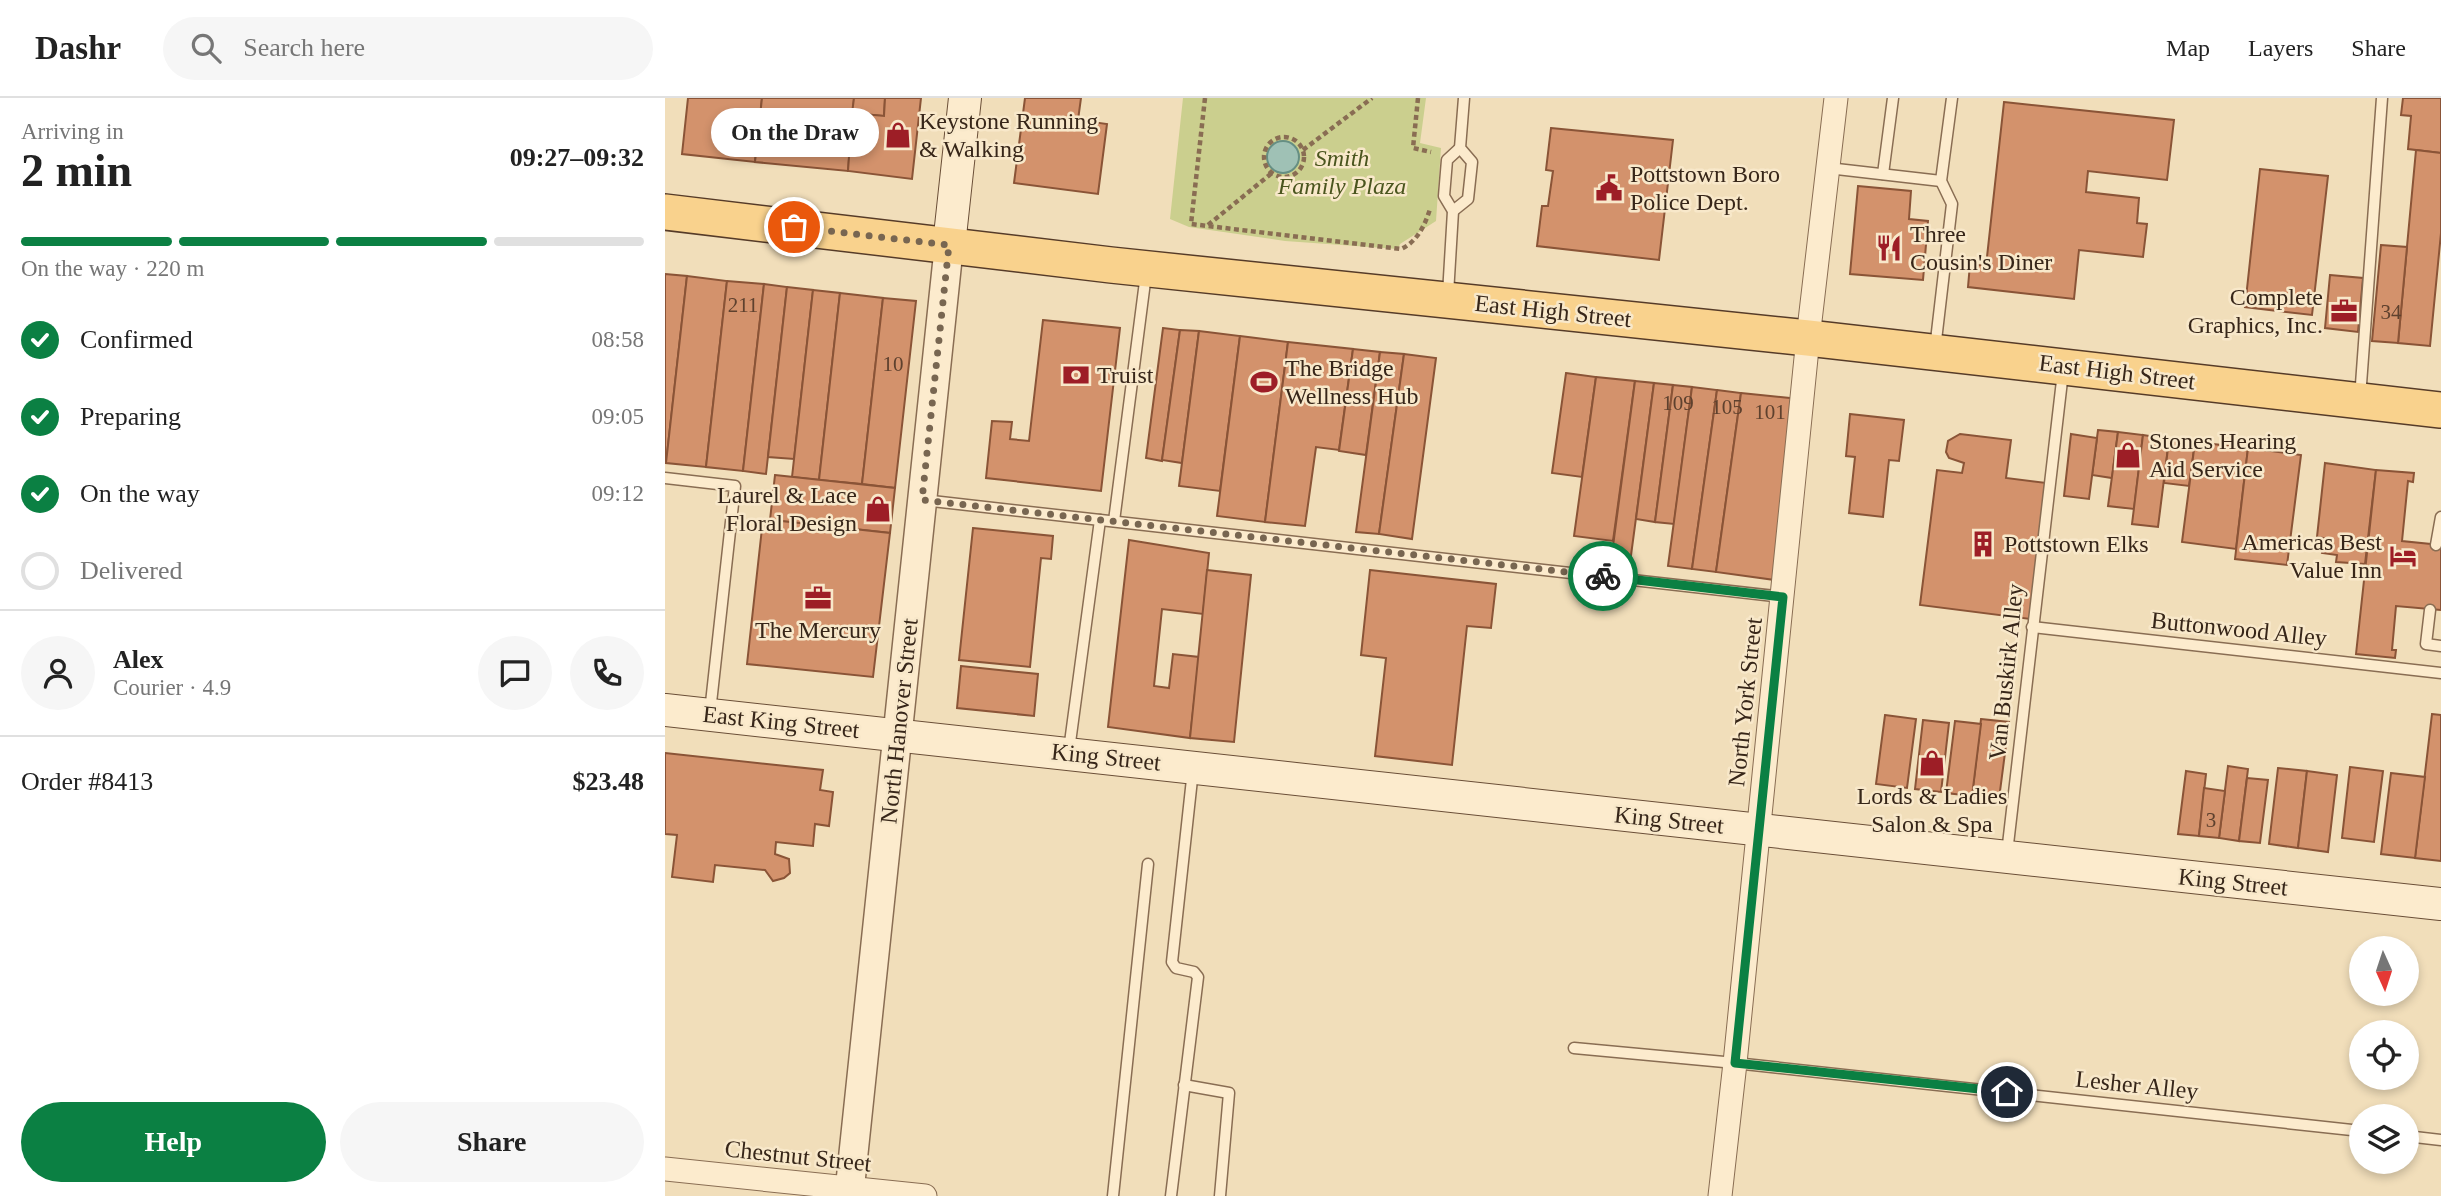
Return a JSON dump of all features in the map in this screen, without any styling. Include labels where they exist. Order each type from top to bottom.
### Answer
[{"type":"main road","points":[[949,245],[965,98]]},
{"type":"main road","name":"East High Street","points":[[665,212],[1147,269],[1808,338],[2441,410]]},
{"type":"main road","name":"East King Street","points":[[665,710],[898,734]]},
{"type":"main road","name":"King Street","points":[[898,734],[2441,904]]},
{"type":"street","name":"North York Street","points":[[1720,1196],[1808,338],[1836,98]]},
{"type":"street","name":"North Hanover Street","points":[[849,1191],[949,245]]},
{"type":"street","name":"Chestnut Street","points":[[665,1169],[849,1191],[925,1196]]},
{"type":"lane","points":[[1448,300],[1453,211],[1444,196],[1447,160],[1460,148],[1464,98]]},
{"type":"lane","points":[[1883,174],[1893,98]]},
{"type":"lane","points":[[1935,352],[1952,204],[1941,181],[1952,98]]},
{"type":"lane","points":[[2360,401],[2382,98]]},
{"type":"lane","points":[[1453,211],[1468,199],[1472,162],[1460,148]]},
{"type":"lane","points":[[1828,168],[1941,181]]},
{"type":"lane","points":[[1114,522],[1147,269]]},
{"type":"lane","name":"Van Buskirk Alley","points":[[2006,858],[2064,366]]},
{"type":"lane","points":[[665,478],[735,486],[710,715]]},
{"type":"lane","points":[[922,500],[1783,597]]},
{"type":"lane","points":[[2436,545],[2441,517]]},
{"type":"lane","points":[[1069,753],[1100,520]]},
{"type":"lane","points":[[2430,610],[2426,644],[2441,646]]},
{"type":"lane","name":"Buttonwood Alley","points":[[2032,627],[2441,673]]},
{"type":"lane","points":[[1171,1196],[1198,977],[1194,972],[1176,968],[1172,962],[1194,767]]},
{"type":"lane","points":[[1113,1196],[1148,864]]},
{"type":"lane","name":"Lesher Alley","points":[[1574,1048],[2349,1130]]},
{"type":"lane","points":[[1184,1085],[1229,1093],[1220,1196]]},
{"type":"lane","points":[[2419,1137],[2441,1140]]},
{"type":"path","points":[[1205,98],[1191,224],[1401,249],[1411,244],[1426,222],[1433,198]]},
{"type":"path","points":[[1303,150],[1372,98]]},
{"type":"path","points":[[1417,98],[1413,148],[1436,154]]},
{"type":"path","points":[[1281,138],[1288,138],[1303,150],[1303,162],[1294,175],[1283,178],[1272,173],[1264,160],[1263,154],[1270,143],[1281,138]]},
{"type":"path","points":[[1207,226],[1272,173]]},
{"type":"green space","name":"Smith Family Plaza","points":[[1183,98],[1426,98],[1420,143],[1441,148],[1436,221],[1400,244],[1398,249],[1285,241],[1189,227],[1170,219]]},
{"type":"water","points":[[1283,141],[1294,146],[1299,157],[1294,168],[1283,173],[1272,168],[1267,157],[1272,146]]},
{"type":"building","points":[[688,98],[762,98],[755,162],[682,154]]},
{"type":"building","points":[[762,98],[854,98],[848,171],[755,162]]},
{"type":"building","points":[[854,98],[885,98],[884,116],[852,113]]},
{"type":"building","points":[[885,98],[921,98],[912,179],[848,171],[852,113],[884,116]]},
{"type":"building","points":[[1025,98],[1081,98],[1078,120],[1107,124],[1098,194],[1014,183]]},
{"type":"building","points":[[2403,98],[2441,98],[2441,153],[2408,149],[2411,116],[2401,115]]},
{"type":"building","points":[[2004,102],[2174,120],[2167,180],[2088,171],[2086,192],[2139,198],[2137,223],[2147,224],[2143,257],[2079,250],[2074,299],[1968,287],[1970,264],[1986,266]]},
{"type":"building","name":"Pottstown Boro Police Dept.","points":[[1551,128],[1673,140],[1659,260],[1537,246],[1542,206],[1548,206],[1553,171],[1546,170]]},
{"type":"building","points":[[2416,150],[2441,153],[2441,233],[2430,346],[2398,343]]},
{"type":"building","points":[[2260,169],[2328,176],[2312,315],[2245,307]]},
{"type":"building","name":"Three Cousin's Diner","points":[[1858,186],[1911,191],[1909,219],[1928,221],[1923,280],[1850,274]]},
{"type":"building","points":[[2381,245],[2407,247],[2398,343],[2372,341]]},
{"type":"building","points":[[665,274],[687,276],[666,463],[665,463]]},
{"type":"building","points":[[2330,275],[2363,278],[2358,332],[2325,328]]},
{"type":"building","points":[[687,276],[727,281],[706,467],[666,463]]},
{"type":"building","points":[[727,281],[764,284],[743,471],[706,467]]},
{"type":"building","points":[[764,284],[787,287],[766,474],[743,471]]},
{"type":"building","points":[[787,287],[813,290],[794,459],[768,457]]},
{"type":"building","points":[[813,290],[840,293],[819,480],[792,477]]},
{"type":"building","points":[[840,293],[883,298],[862,484],[819,480]]},
{"type":"building","points":[[883,298],[916,301],[895,488],[862,484]]},
{"type":"building","name":"Truist","points":[[1043,320],[1120,328],[1101,491],[986,478],[992,421],[1012,422],[1010,439],[1029,441]]},
{"type":"building","points":[[1163,328],[1180,330],[1162,461],[1146,458]]},
{"type":"building","points":[[1180,330],[1199,331],[1182,463],[1162,460]]},
{"type":"building","points":[[1199,331],[1240,336],[1220,491],[1179,486]]},
{"type":"building","points":[[1240,336],[1288,342],[1265,522],[1217,516]]},
{"type":"building","points":[[1288,342],[1353,349],[1339,450],[1316,447],[1305,526],[1265,522]]},
{"type":"building","points":[[1353,349],[1380,352],[1366,455],[1339,451]]},
{"type":"building","points":[[1380,352],[1404,354],[1379,534],[1356,532]]},
{"type":"building","points":[[1404,354],[1436,358],[1412,539],[1379,534]]},
{"type":"building","points":[[1566,373],[1596,377],[1582,477],[1552,473]]},
{"type":"building","points":[[1596,377],[1635,381],[1613,541],[1574,536]]},
{"type":"building","points":[[1635,381],[1654,383],[1630,563],[1611,561]]},
{"type":"building","points":[[1654,383],[1673,385],[1655,522],[1636,519]]},
{"type":"building","points":[[1673,385],[1692,387],[1674,524],[1655,522]]},
{"type":"building","points":[[1692,387],[1717,390],[1692,569],[1668,566]]},
{"type":"building","points":[[1717,390],[1741,393],[1716,572],[1692,569]]},
{"type":"building","points":[[1741,393],[1799,399],[1775,580],[1716,572]]},
{"type":"building","points":[[1850,414],[1904,420],[1899,461],[1889,460],[1883,517],[1849,513],[1855,457],[1846,456]]},
{"type":"building","points":[[2098,430],[2118,432],[2112,478],[2092,475]]},
{"type":"building","points":[[2118,432],[2143,435],[2134,509],[2108,506]]},
{"type":"building","name":"Pottstown Elks","points":[[1960,434],[2011,440],[2006,478],[2047,483],[2030,619],[1920,605],[1937,470],[1962,473],[1964,463],[1949,458],[1946,452],[1948,441]]},
{"type":"building","points":[[2071,434],[2097,438],[2089,499],[2064,496]]},
{"type":"building","points":[[2143,435],[2169,439],[2158,527],[2132,524]]},
{"type":"building","points":[[2169,439],[2195,442],[2189,486],[2164,483]]},
{"type":"building","points":[[2195,442],[2248,448],[2236,549],[2182,542]]},
{"type":"building","points":[[2248,448],[2301,455],[2287,565],[2235,559]]},
{"type":"building","points":[[2325,463],[2376,470],[2365,564],[2336,562],[2337,555],[2322,553],[2324,538],[2317,537]]},
{"type":"building","name":"Americas Best Value Inn","points":[[2376,470],[2414,473],[2413,482],[2408,481],[2402,541],[2441,545],[2441,610],[2396,606],[2392,650],[2396,650],[2395,658],[2356,654]]},
{"type":"building","points":[[775,475],[895,488],[890,533],[770,520]]},
{"type":"building","name":"The Mercury","points":[[763,519],[890,533],[873,677],[747,664]]},
{"type":"building","points":[[973,528],[1053,536],[1051,559],[1041,558],[1030,667],[959,660]]},
{"type":"building","points":[[1129,540],[1209,553],[1203,614],[1162,609],[1154,686],[1169,688],[1173,654],[1199,657],[1190,738],[1108,727]]},
{"type":"building","points":[[1207,570],[1251,575],[1234,742],[1190,738]]},
{"type":"building","points":[[1370,570],[1496,584],[1491,628],[1467,626],[1452,765],[1375,756],[1386,658],[1361,655]]},
{"type":"building","points":[[961,666],[1038,674],[1034,716],[957,708]]},
{"type":"building","points":[[2432,714],[2441,715],[2441,861],[2415,858]]},
{"type":"building","points":[[1885,715],[1916,719],[1907,788],[1876,784]]},
{"type":"building","points":[[1981,719],[2009,722],[1999,799],[1972,796]]},
{"type":"building","points":[[1923,720],[1949,723],[1941,792],[1915,789]]},
{"type":"building","points":[[1955,721],[1981,724],[1972,796],[1946,793]]},
{"type":"building","points":[[665,753],[823,770],[820,790],[833,792],[829,826],[815,824],[813,846],[776,842],[775,854],[789,859],[790,873],[784,878],[773,881],[765,870],[715,865],[713,882],[672,877],[677,835],[665,834]]},
{"type":"building","points":[[2228,766],[2248,769],[2239,841],[2219,838]]},
{"type":"building","points":[[2350,767],[2383,771],[2374,842],[2342,838]]},
{"type":"building","points":[[2278,768],[2307,771],[2298,848],[2269,844]]},
{"type":"building","points":[[2186,771],[2206,774],[2199,836],[2178,834]]},
{"type":"building","points":[[2307,771],[2337,775],[2328,852],[2298,848]]},
{"type":"building","points":[[2391,773],[2425,777],[2415,858],[2381,854]]},
{"type":"building","points":[[2247,778],[2268,780],[2260,843],[2239,841]]},
{"type":"building","points":[[2204,788],[2225,791],[2219,838],[2199,836]]},
{"type":"way so far","points":[[794,227],[949,245],[922,500],[1603,576]]},
{"type":"place","name":"Keystone Running & Walking","points":[[898,135]]},
{"type":"place","name":"Pottstown Boro Police Dept.","points":[[1609,188]]},
{"type":"place","name":"On the Draw","points":[[794,227]]},
{"type":"place","name":"Three Cousin's Diner","points":[[1889,248]]},
{"type":"place","name":"Complete Graphics, Inc.","points":[[2344,311]]},
{"type":"place","name":"Truist","points":[[1076,375]]},
{"type":"place","name":"The Bridge Wellness Hub","points":[[1264,382]]},
{"type":"place","name":"Stones Hearing Aid Service","points":[[2128,455]]},
{"type":"place","name":"Laurel & Lace Floral Design","points":[[878,509]]},
{"type":"place","name":"Pottstown Elks","points":[[1983,544]]},
{"type":"place","name":"Americas Best Value Inn","points":[[2403,556]]},
{"type":"place","name":"The Mercury","points":[[818,598]]},
{"type":"place","name":"Lords & Ladies Salon & Spa","points":[[1932,763]]},
{"type":"route","points":[[1603,576],[1783,597],[1735,1063],[2007,1092]]}]
